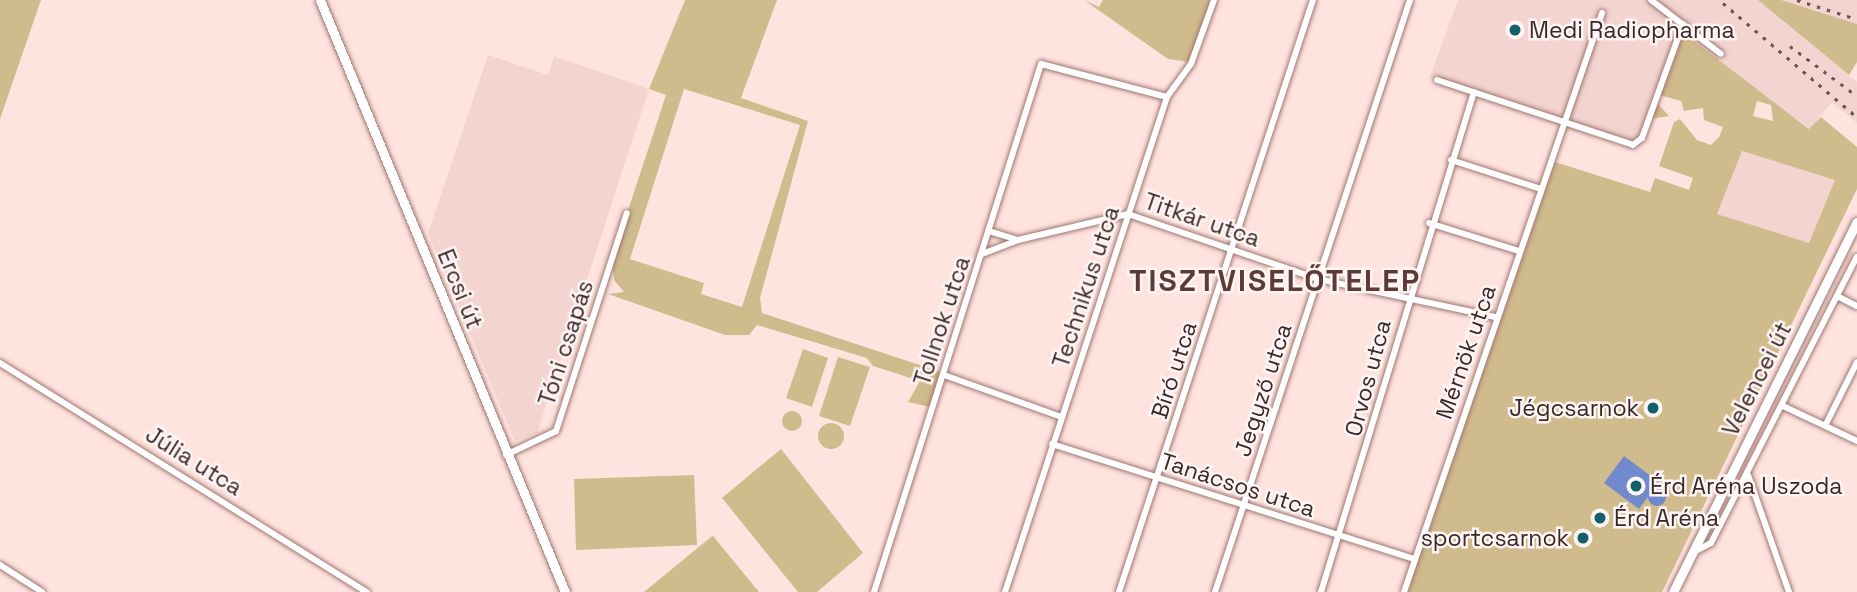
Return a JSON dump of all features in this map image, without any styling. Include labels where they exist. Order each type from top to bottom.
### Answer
[{"type":"main road","name":"Ercsi út","points":[[320,0],[506,455],[565,592]]},
{"type":"main road","name":"Velencei út","points":[[1673,592],[1857,222]]},
{"type":"street","name":"Technikus utca","points":[[1005,592],[1167,97],[1191,64],[1214,0]]},
{"type":"street","name":"Bíró utca","points":[[1119,592],[1313,0]]},
{"type":"street","name":"Jegyző utca","points":[[1216,592],[1410,0]]},
{"type":"street","points":[[1651,0],[1721,54]]},
{"type":"street","name":"Mérnök utca","points":[[1404,592],[1602,13]]},
{"type":"street","points":[[1437,80],[1563,124],[1638,143],[1683,24]]},
{"type":"street","name":"Tollnok utca","points":[[874,592],[1044,61],[1167,97]]},
{"type":"street","name":"Orvos utca","points":[[1321,592],[1390,378],[1406,300],[1429,223],[1474,92]]},
{"type":"street","points":[[1451,160],[1541,189]]},
{"type":"street","name":"Tóni csapás","points":[[506,455],[556,431],[627,213]]},
{"type":"street","name":"Titkár utca","points":[[982,254],[1018,240],[1128,214],[1318,279],[1406,300],[1496,317]]},
{"type":"street","points":[[1429,223],[1519,251]]},
{"type":"street","name":"Titkár utca","points":[[988,231],[1018,240]]},
{"type":"street","name":"Velencei út","points":[[1692,553],[1711,543],[1857,257]]},
{"type":"street","points":[[1837,296],[1857,306]]},
{"type":"street","points":[[1826,424],[1857,362]]},
{"type":"street","name":"Júlia utca","points":[[0,363],[367,592]]},
{"type":"street","points":[[944,375],[1061,417]]},
{"type":"street","points":[[1783,406],[1826,424],[1857,441]]},
{"type":"street","name":"Tanácsos utca","points":[[1052,444],[1415,559]]},
{"type":"street","points":[[1748,475],[1789,592]]},
{"type":"street","points":[[0,565],[42,592]]},
{"type":"shaded area","points":[[0,0],[41,0],[0,119]]},
{"type":"shaded area","points":[[685,0],[777,0],[741,98],[808,121],[760,298],[762,313],[941,372],[930,407],[908,402],[920,381],[873,366],[867,358],[757,325],[749,335],[725,335],[608,294],[624,292],[614,280],[612,259],[666,95],[649,89]],"holes":[[[684,89],[800,125],[742,307],[701,294],[704,283],[630,259]]]},
{"type":"shaded area","points":[[1084,0],[1099,7],[1103,0],[1211,0],[1190,62],[1168,59]]},
{"type":"shaded area","points":[[1458,0],[1758,0],[1857,82],[1857,123],[1832,102],[1810,129],[1682,33],[1640,146],[1430,77]]},
{"type":"shaded area","points":[[1758,0],[1781,0],[1857,24],[1857,62],[1849,75]]},
{"type":"shaded area","points":[[1781,0],[1857,0],[1857,24]]},
{"type":"shaded area","points":[[1682,32],[1809,129],[1821,117],[1857,147],[1857,189],[1662,592],[1407,592],[1555,162],[1650,192],[1655,178],[1689,190],[1693,178],[1659,166],[1674,122],[1680,119],[1697,140],[1711,145],[1719,137],[1723,127],[1704,120],[1703,108],[1684,111],[1681,101],[1660,95],[1657,103],[1669,116],[1650,119]],"holes":[[[1757,101],[1771,105],[1773,121],[1753,116]],[[1742,151],[1835,180],[1809,243],[1717,214]]]},
{"type":"shaded area","points":[[488,55],[548,75],[554,56],[649,89],[537,433],[515,441],[428,233]]},
{"type":"shaded area","points":[[1742,151],[1836,180],[1809,243],[1717,214]]},
{"type":"shaded area","points":[[803,349],[828,358],[812,407],[786,398]]},
{"type":"shaded area","points":[[838,357],[870,367],[850,426],[819,416]]},
{"type":"shaded area","points":[[788,411],[796,411],[802,421],[796,431],[788,431],[782,425],[782,417]]},
{"type":"shaded area","points":[[831,423],[840,427],[844,436],[840,445],[831,449],[822,445],[818,436],[822,427]]},
{"type":"shaded area","points":[[781,449],[863,553],[817,592],[798,592],[722,498]]},
{"type":"shaded area","points":[[694,475],[697,545],[576,550],[574,479]]},
{"type":"shaded area","points":[[713,536],[759,592],[644,592],[711,537]]},
{"type":"water","points":[[1624,456],[1659,482],[1639,509],[1604,483]]},
{"type":"water","points":[[1657,488],[1663,491],[1666,497],[1663,503],[1657,506],[1651,503],[1648,497],[1651,491]]},
{"type":"railway","points":[[1797,0],[1857,19]]},
{"type":"railway","points":[[1723,3],[1857,117]]},
{"type":"railway","points":[[1790,46],[1857,96]]},
{"type":"place","name":"Medi Radiopharma","points":[[1515,30]]},
{"type":"place","name":"Jégcsarnok","points":[[1653,408]]},
{"type":"place","name":"Érd Aréna Uszoda","points":[[1636,486]]},
{"type":"place","name":"Érd Aréna","points":[[1600,518]]},
{"type":"place","name":"sportcsarnok","points":[[1583,538]]},
{"type":"district","name":"TISZTVISELŐTELEP","points":[[1275,281]]}]
